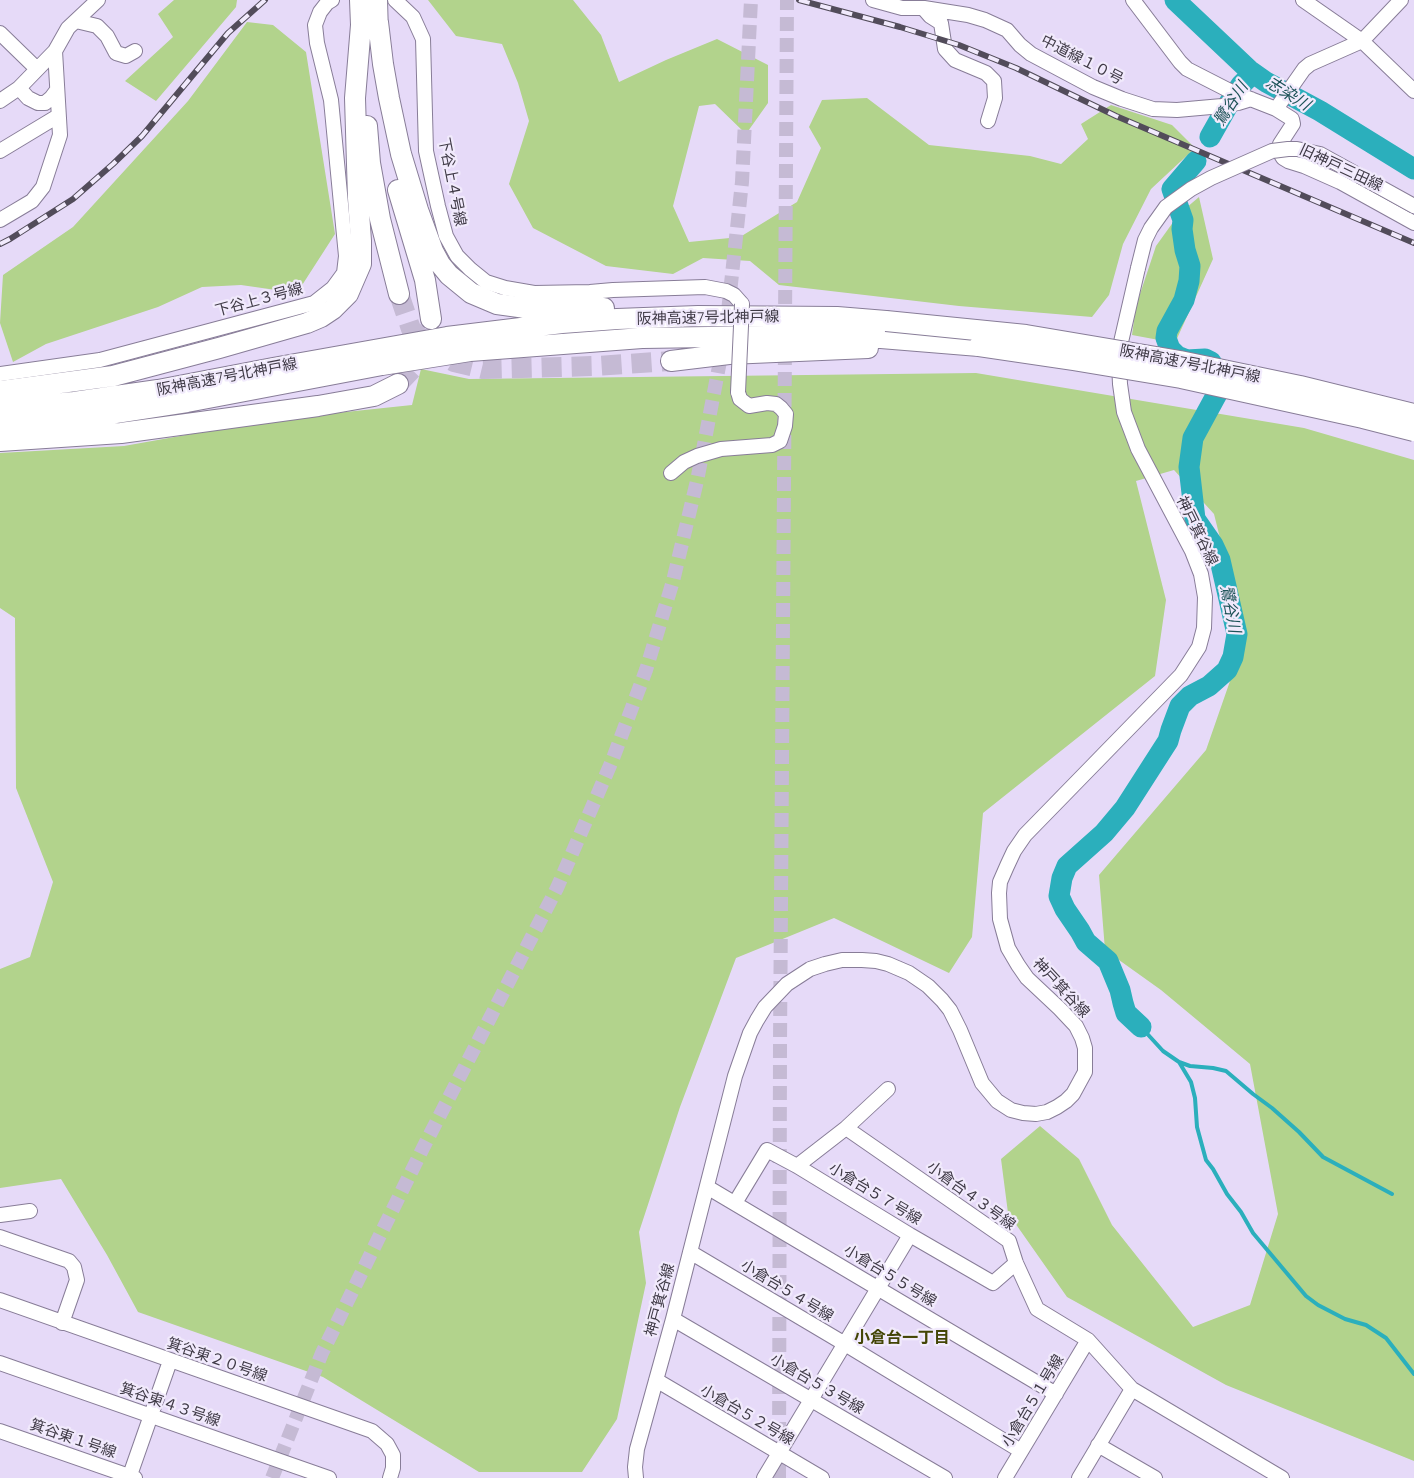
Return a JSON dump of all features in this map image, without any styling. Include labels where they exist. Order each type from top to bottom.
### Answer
[{"type":"highway","points":[[0,391],[113,376],[307,323],[321,317],[341,302],[348,294],[361,264],[355,98],[365,15],[377,0]]},
{"type":"highway","points":[[365,15],[370,163],[380,219],[399,294]]},
{"type":"highway","points":[[365,15],[383,64],[394,127],[428,238],[440,264],[454,280],[471,293],[491,302],[511,307],[792,310],[837,317]]},
{"type":"highway","points":[[365,15],[382,96],[387,140],[398,189],[425,280],[431,319]]},
{"type":"highway","name":"阪神高速7号北神戸線","points":[[0,409],[74,402],[158,390],[447,337],[562,323],[698,316],[837,317],[1026,335],[1180,361],[1300,386],[1414,414]]},
{"type":"highway","name":"阪神高速7号北神戸線","points":[[0,427],[106,415],[187,402],[382,365],[470,351],[642,338],[844,335],[979,346],[1074,360],[1180,378],[1414,431]]},
{"type":"highway","points":[[671,361],[729,354],[857,348],[979,346]]},
{"type":"highway","points":[[0,441],[121,433],[318,406],[374,396],[398,384]]},
{"type":"street","points":[[0,101],[19,88],[55,51],[68,28],[98,0]]},
{"type":"street","name":"下谷上３号線","points":[[0,374],[100,360],[314,303],[333,288],[344,273],[346,255],[331,100],[315,25],[320,12],[332,0]]},
{"type":"street","name":"下谷上４号線","points":[[395,0],[413,17],[423,39],[426,151],[446,236],[457,256],[470,270],[486,282],[534,293],[705,287],[726,291],[742,303],[738,392],[740,399],[749,406],[767,403],[776,404],[781,408],[786,414],[780,441],[771,445],[721,449],[697,456],[684,462],[671,473]]},
{"type":"street","name":"中道線１０号","points":[[873,0],[902,8],[920,4],[985,20],[1007,30],[1031,54],[1093,87],[1153,110],[1177,110],[1237,99]]},
{"type":"street","points":[[1133,0],[1179,62],[1187,69],[1237,99],[1278,106],[1304,69],[1315,61],[1362,41],[1401,0]]},
{"type":"street","points":[[1303,0],[1362,41],[1414,92]]},
{"type":"street","points":[[920,4],[930,16],[941,23],[945,49],[956,60],[986,73],[993,81],[995,98],[988,121]]},
{"type":"street","points":[[76,21],[97,26],[116,53],[126,56],[135,51]]},
{"type":"street","points":[[0,33],[37,69]]},
{"type":"street","points":[[0,220],[32,201],[43,187],[60,135],[55,51]]},
{"type":"street","points":[[19,88],[28,98],[38,103],[45,103],[57,90]]},
{"type":"street","name":"旧神戸三田線","points":[[1278,106],[1293,120],[1292,126],[1280,144],[1280,153],[1283,158],[1340,182],[1414,223]]},
{"type":"street","points":[[0,151],[58,116]]},
{"type":"street","name":"神戸箕谷線","points":[[636,1478],[637,1449],[735,1076],[754,1026],[765,1007],[787,984],[798,976],[825,964],[842,960],[888,964],[909,973],[928,986],[950,1010],[982,1083],[997,1101],[1011,1110],[1036,1114],[1047,1112],[1066,1101],[1080,1083],[1085,1072],[1085,1048],[1076,1026],[1027,978],[1008,948],[1000,919],[999,893],[1006,866],[1025,835],[1181,675],[1199,647],[1204,628],[1205,597],[1201,574],[1192,551],[1138,449],[1124,412],[1120,384],[1121,342],[1145,240],[1151,228],[1166,207],[1191,189],[1272,151],[1288,149],[1320,154],[1414,206]]},
{"type":"street","points":[[797,1166],[846,1128],[888,1089]]},
{"type":"street","name":"小倉台４３号線","points":[[846,1128],[1009,1241],[1016,1263],[1037,1309],[1088,1340],[1132,1389],[1282,1478]]},
{"type":"street","name":"小倉台５７号線","points":[[735,1203],[768,1150],[993,1283],[1016,1263]]},
{"type":"street","name":"小倉台５５号線","points":[[707,1187],[1056,1394]]},
{"type":"street","points":[[0,1215],[30,1211]]},
{"type":"street","points":[[764,1478],[910,1235]]},
{"type":"street","points":[[0,1237],[69,1261],[74,1267],[76,1280],[62,1323]]},
{"type":"street","name":"小倉台５４号線","points":[[690,1252],[1022,1451]]},
{"type":"street","name":"箕谷東２０号線","points":[[0,1300],[372,1431],[387,1444],[393,1455],[390,1478]]},
{"type":"street","name":"小倉台５３号線","points":[[673,1319],[945,1478]]},
{"type":"street","name":"小倉台５１号線","points":[[1005,1478],[1088,1340]]},
{"type":"street","points":[[131,1477],[170,1361]]},
{"type":"street","name":"箕谷東４３号線","points":[[0,1363],[329,1478]]},
{"type":"street","name":"小倉台５２号線","points":[[656,1380],[822,1478]]},
{"type":"street","points":[[1078,1478],[1132,1389]]},
{"type":"street","name":"箕谷東１号線","points":[[0,1431],[131,1477]]},
{"type":"street","points":[[1098,1445],[1155,1478]]},
{"type":"green space","points":[[174,0],[237,0],[236,7],[156,101],[125,81],[173,37],[158,14]]},
{"type":"green space","points":[[428,0],[573,0],[601,35],[619,82],[717,39],[768,65],[768,103],[746,134],[715,104],[699,106],[673,206],[689,242],[740,237],[797,202],[821,148],[809,127],[822,100],[867,98],[929,145],[1030,156],[1061,164],[1088,139],[1081,124],[1111,105],[1172,125],[1195,148],[1151,189],[1123,244],[1109,295],[1092,317],[959,306],[779,285],[750,261],[703,258],[673,274],[606,266],[533,228],[509,184],[529,121],[518,83],[502,44],[456,36]]},
{"type":"green space","points":[[247,22],[273,25],[306,52],[335,234],[297,293],[241,285],[202,287],[158,307],[46,344],[13,362],[0,323],[3,275],[73,227],[188,101]]},
{"type":"green space","points":[[1199,197],[1213,259],[1175,343],[1132,335],[1136,306],[1156,246],[1179,214]]},
{"type":"green space","points":[[421,369],[469,379],[976,373],[1304,428],[1414,460],[1414,1461],[1226,1385],[1067,1297],[1008,1213],[1001,1159],[1040,1126],[1079,1159],[1112,1225],[1193,1327],[1250,1305],[1278,1214],[1250,1064],[1161,990],[1105,950],[1099,875],[1206,750],[1245,638],[1214,514],[1174,470],[1136,481],[1166,600],[1155,676],[983,813],[972,937],[949,973],[834,918],[736,958],[680,1107],[639,1232],[646,1283],[617,1419],[582,1472],[479,1472],[323,1377],[138,1312],[61,1179],[0,1188],[0,969],[30,957],[53,882],[16,788],[15,618],[0,608],[0,453],[124,446],[270,420],[412,405]]},
{"type":"waterway","name":"志染川","points":[[1175,0],[1249,70],[1414,169]]},
{"type":"waterway","name":"鷺谷川","points":[[1210,137],[1232,98],[1250,76],[1249,70]]},
{"type":"waterway","name":"鷺谷川","points":[[1141,1027],[1126,1013],[1120,990],[1108,961],[1086,942],[1059,896],[1067,866],[1104,833],[1125,808],[1168,741],[1180,706],[1190,696],[1209,686],[1227,670],[1233,657],[1237,634],[1220,560],[1213,545],[1195,519],[1189,467],[1193,438],[1218,392],[1218,374],[1211,362],[1205,359],[1187,360],[1177,356],[1170,349],[1166,338],[1167,331],[1184,300],[1190,266],[1185,250],[1183,220],[1172,189],[1196,161]]},
{"type":"waterway","points":[[1141,1027],[1163,1051],[1179,1062],[1190,1066],[1226,1071],[1272,1108],[1323,1157],[1392,1194]]},
{"type":"waterway","points":[[1179,1062],[1191,1082],[1195,1098],[1197,1127],[1206,1160],[1253,1233],[1306,1296],[1318,1305],[1345,1319],[1366,1325],[1386,1338],[1414,1374]]},
{"type":"tunnel","points":[[272,1478],[322,1353],[423,1148],[557,888],[612,761],[646,670],[673,581],[697,481],[726,330],[742,182],[751,0]]},
{"type":"tunnel","points":[[785,325],[787,0]]},
{"type":"tunnel","points":[[399,294],[411,329],[431,348],[454,362],[483,369],[596,366],[671,361]]},
{"type":"tunnel","points":[[779,1478],[785,344]]},
{"type":"tunnel","points":[[398,384],[417,364],[424,348]]},
{"type":"railway","points":[[0,244],[73,199],[113,164],[142,136],[228,33],[265,0]]},
{"type":"railway","points":[[799,0],[959,45],[1016,68],[1116,116],[1414,243]]},
{"type":"district","name":"小倉台一丁目","points":[[902,1338]]}]
